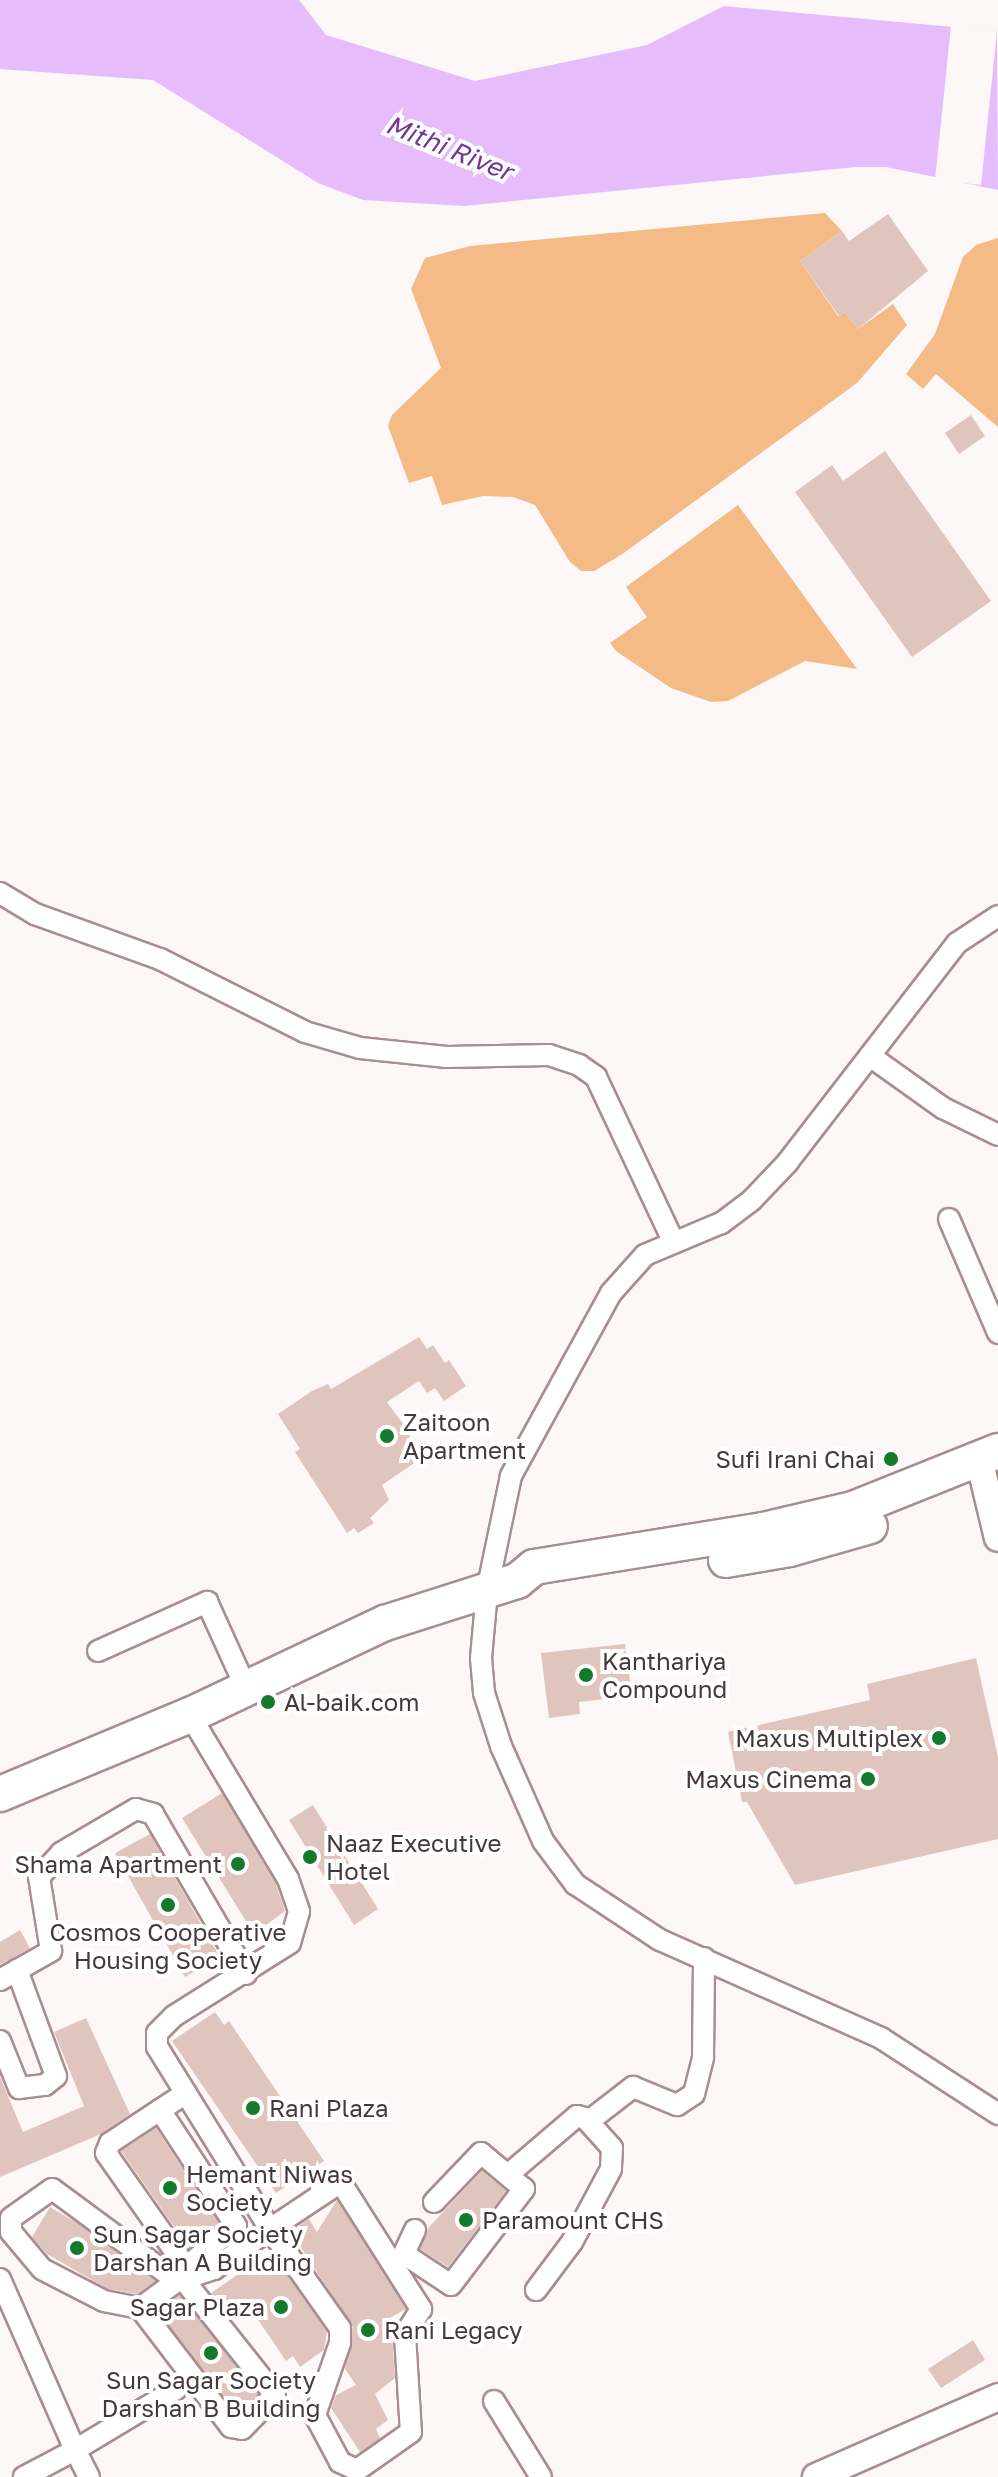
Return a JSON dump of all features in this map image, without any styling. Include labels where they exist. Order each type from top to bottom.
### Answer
[{"type":"main road","points":[[0,1794],[190,1715],[385,1623],[502,1586],[541,1588],[790,1549],[858,1531],[990,1467]]},
{"type":"street","points":[[0,893],[35,914],[160,959],[305,1032],[360,1048],[447,1057],[549,1055],[579,1065],[596,1077],[674,1243]]},
{"type":"street","points":[[998,916],[957,943],[870,1056],[752,1200],[721,1223],[645,1255],[611,1293],[526,1447],[503,1498],[502,1586],[484,1693],[543,1841],[575,1884],[630,1924],[881,2038],[998,2114]]},
{"type":"street","points":[[870,1056],[943,1108],[998,1135]]},
{"type":"street","points":[[949,1219],[998,1333]]},
{"type":"street","points":[[990,1467],[998,1538]]},
{"type":"street","points":[[98,1651],[207,1602],[246,1688]]},
{"type":"street","points":[[186,2093],[110,2143],[106,2153],[182,2264],[190,2265],[218,2255],[270,2229],[335,2186],[343,2186],[420,2303],[420,2315],[405,2335],[411,2432],[357,2470],[340,2462],[315,2415],[340,2343],[340,2328],[270,2229],[186,2093],[157,2047],[157,2033],[174,2016],[246,1974],[290,1943],[299,1911],[288,1879],[190,1715]]},
{"type":"street","points":[[0,2041],[19,2088],[45,2085],[56,2076],[8,1975],[51,1951],[39,1877],[61,1853],[136,1809],[153,1814],[246,1974]]},
{"type":"street","points":[[589,2121],[633,2087],[677,2105],[694,2094],[703,2057],[704,1958]]},
{"type":"street","points":[[140,2308],[218,2255],[235,2231],[234,2221],[160,2110]]},
{"type":"street","points":[[510,2173],[571,2119],[581,2116],[612,2148],[611,2169],[572,2242],[536,2290]]},
{"type":"street","points":[[415,2230],[404,2254],[451,2285],[522,2197],[524,2189],[510,2173],[481,2153],[434,2202]]},
{"type":"street","points":[[52,2189],[180,2281],[275,2395],[242,2429],[231,2427],[140,2308],[104,2301],[42,2269],[11,2232],[11,2218],[52,2189]]},
{"type":"street","points":[[0,2279],[89,2477]]},
{"type":"street","points":[[24,2477],[175,2390]]},
{"type":"street","points":[[853,2477],[960,2421],[998,2397]]},
{"type":"street","points":[[494,2401],[541,2477]]},
{"type":"street","points":[[816,2477],[960,2421],[998,2412]]},
{"type":"shaded area","points":[[825,213],[842,231],[800,261],[838,316],[845,312],[858,329],[893,304],[907,325],[857,383],[621,555],[594,571],[581,571],[570,562],[535,505],[513,497],[483,496],[442,505],[432,476],[409,483],[388,426],[392,415],[441,368],[411,289],[425,258],[470,246]]},
{"type":"shaded area","points":[[998,238],[998,427],[936,374],[923,389],[906,374],[935,334],[963,257],[976,245]]},
{"type":"shaded area","points":[[738,505],[857,669],[805,661],[728,701],[711,702],[671,688],[616,651],[610,643],[647,617],[626,587]]},
{"type":"water","name":"Mithi River","points":[[0,0],[299,0],[326,35],[475,81],[647,45],[724,6],[997,31],[998,190],[886,167],[856,167],[464,206],[363,200],[318,183],[153,80],[0,69]]},
{"type":"pier","points":[[951,26],[997,31],[981,185],[935,180]]},
{"type":"building","points":[[888,214],[928,271],[858,329],[845,312],[839,316],[800,261],[842,231],[849,241]]},
{"type":"building","points":[[971,415],[985,436],[959,454],[945,433]]},
{"type":"building","points":[[885,451],[991,601],[912,657],[795,492],[832,465],[843,481]]},
{"type":"building","name":"Zaitoon Apartment","points":[[419,1337],[427,1349],[433,1345],[445,1363],[449,1360],[466,1386],[444,1401],[435,1388],[427,1393],[419,1381],[387,1402],[426,1455],[382,1485],[389,1500],[370,1518],[374,1523],[358,1533],[354,1528],[347,1533],[295,1452],[300,1449],[278,1414],[312,1391],[328,1384],[331,1389]]},
{"type":"building","name":"Kanthariya Compound","points":[[625,1644],[632,1696],[579,1702],[580,1714],[549,1718],[541,1653]]},
{"type":"building","name":"Maxus Cinema","points":[[976,1658],[998,1757],[998,1839],[795,1885],[747,1802],[742,1802],[728,1732],[870,1700],[867,1684]]},
{"type":"building","name":"Shama Apartment","points":[[222,1793],[276,1884],[285,1911],[254,1934],[182,1818]]},
{"type":"building","points":[[313,1805],[378,1909],[354,1925],[289,1820]]},
{"type":"building","name":"Cosmos Cooperative Housing Society","points":[[150,1834],[220,1957],[185,1977],[115,1853]]},
{"type":"building","points":[[20,1930],[30,1948],[0,1965],[0,1942]]},
{"type":"building","name":"Rani Plaza","points":[[215,2012],[224,2025],[229,2021],[324,2161],[276,2193],[172,2041]]},
{"type":"building","points":[[86,2018],[130,2114],[101,2134],[0,2177],[0,2077],[23,2132],[84,2106],[54,2032]]},
{"type":"building","name":"Hemant Niwas Society","points":[[156,2128],[219,2223],[189,2248],[121,2151]]},
{"type":"building","name":"Paramount CHS","points":[[482,2171],[506,2191],[448,2267],[420,2249],[428,2228]]},
{"type":"building","name":"Rani Legacy","points":[[337,2200],[406,2309],[384,2321],[392,2334],[395,2378],[375,2394],[388,2420],[376,2429],[380,2438],[360,2452],[331,2408],[336,2395],[356,2385],[345,2369],[353,2327],[290,2231],[309,2219],[317,2232]]},
{"type":"building","name":"Sun Sagar Society Darshan A Building","points":[[50,2207],[77,2223],[155,2281],[137,2294],[108,2289],[47,2254],[32,2237]]},
{"type":"building","name":"Sagar Plaza","points":[[271,2252],[327,2332],[324,2350],[300,2367],[293,2356],[286,2361],[246,2302],[226,2312],[211,2293]]},
{"type":"building","name":"Sun Sagar Society Darshan B Building","points":[[180,2295],[258,2394],[238,2415],[158,2311]]},
{"type":"building","points":[[973,2340],[985,2360],[941,2388],[928,2369]]},
{"type":"place","name":"Zaitoon Apartment","points":[[387,1436]]},
{"type":"place","name":"Sufi Irani Chai","points":[[891,1459]]},
{"type":"place","name":"Kanthariya Compound","points":[[586,1675]]},
{"type":"place","name":"Al-baik.com","points":[[268,1702]]},
{"type":"place","name":"Maxus Multiplex","points":[[939,1738]]},
{"type":"place","name":"Maxus Cinema","points":[[868,1779]]},
{"type":"place","name":"Naaz Executive Hotel","points":[[310,1857]]},
{"type":"place","name":"Shama Apartment","points":[[238,1864]]},
{"type":"place","name":"Cosmos Cooperative Housing Society","points":[[168,1905]]},
{"type":"place","name":"Rani Plaza","points":[[253,2108]]},
{"type":"place","name":"Hemant Niwas Society","points":[[170,2188]]},
{"type":"place","name":"Paramount CHS","points":[[466,2220]]},
{"type":"place","name":"Sun Sagar Society Darshan A Building","points":[[77,2248]]},
{"type":"place","name":"Sagar Plaza","points":[[281,2307]]},
{"type":"place","name":"Rani Legacy","points":[[368,2330]]},
{"type":"place","name":"Sun Sagar Society Darshan B Building","points":[[211,2353]]}]
